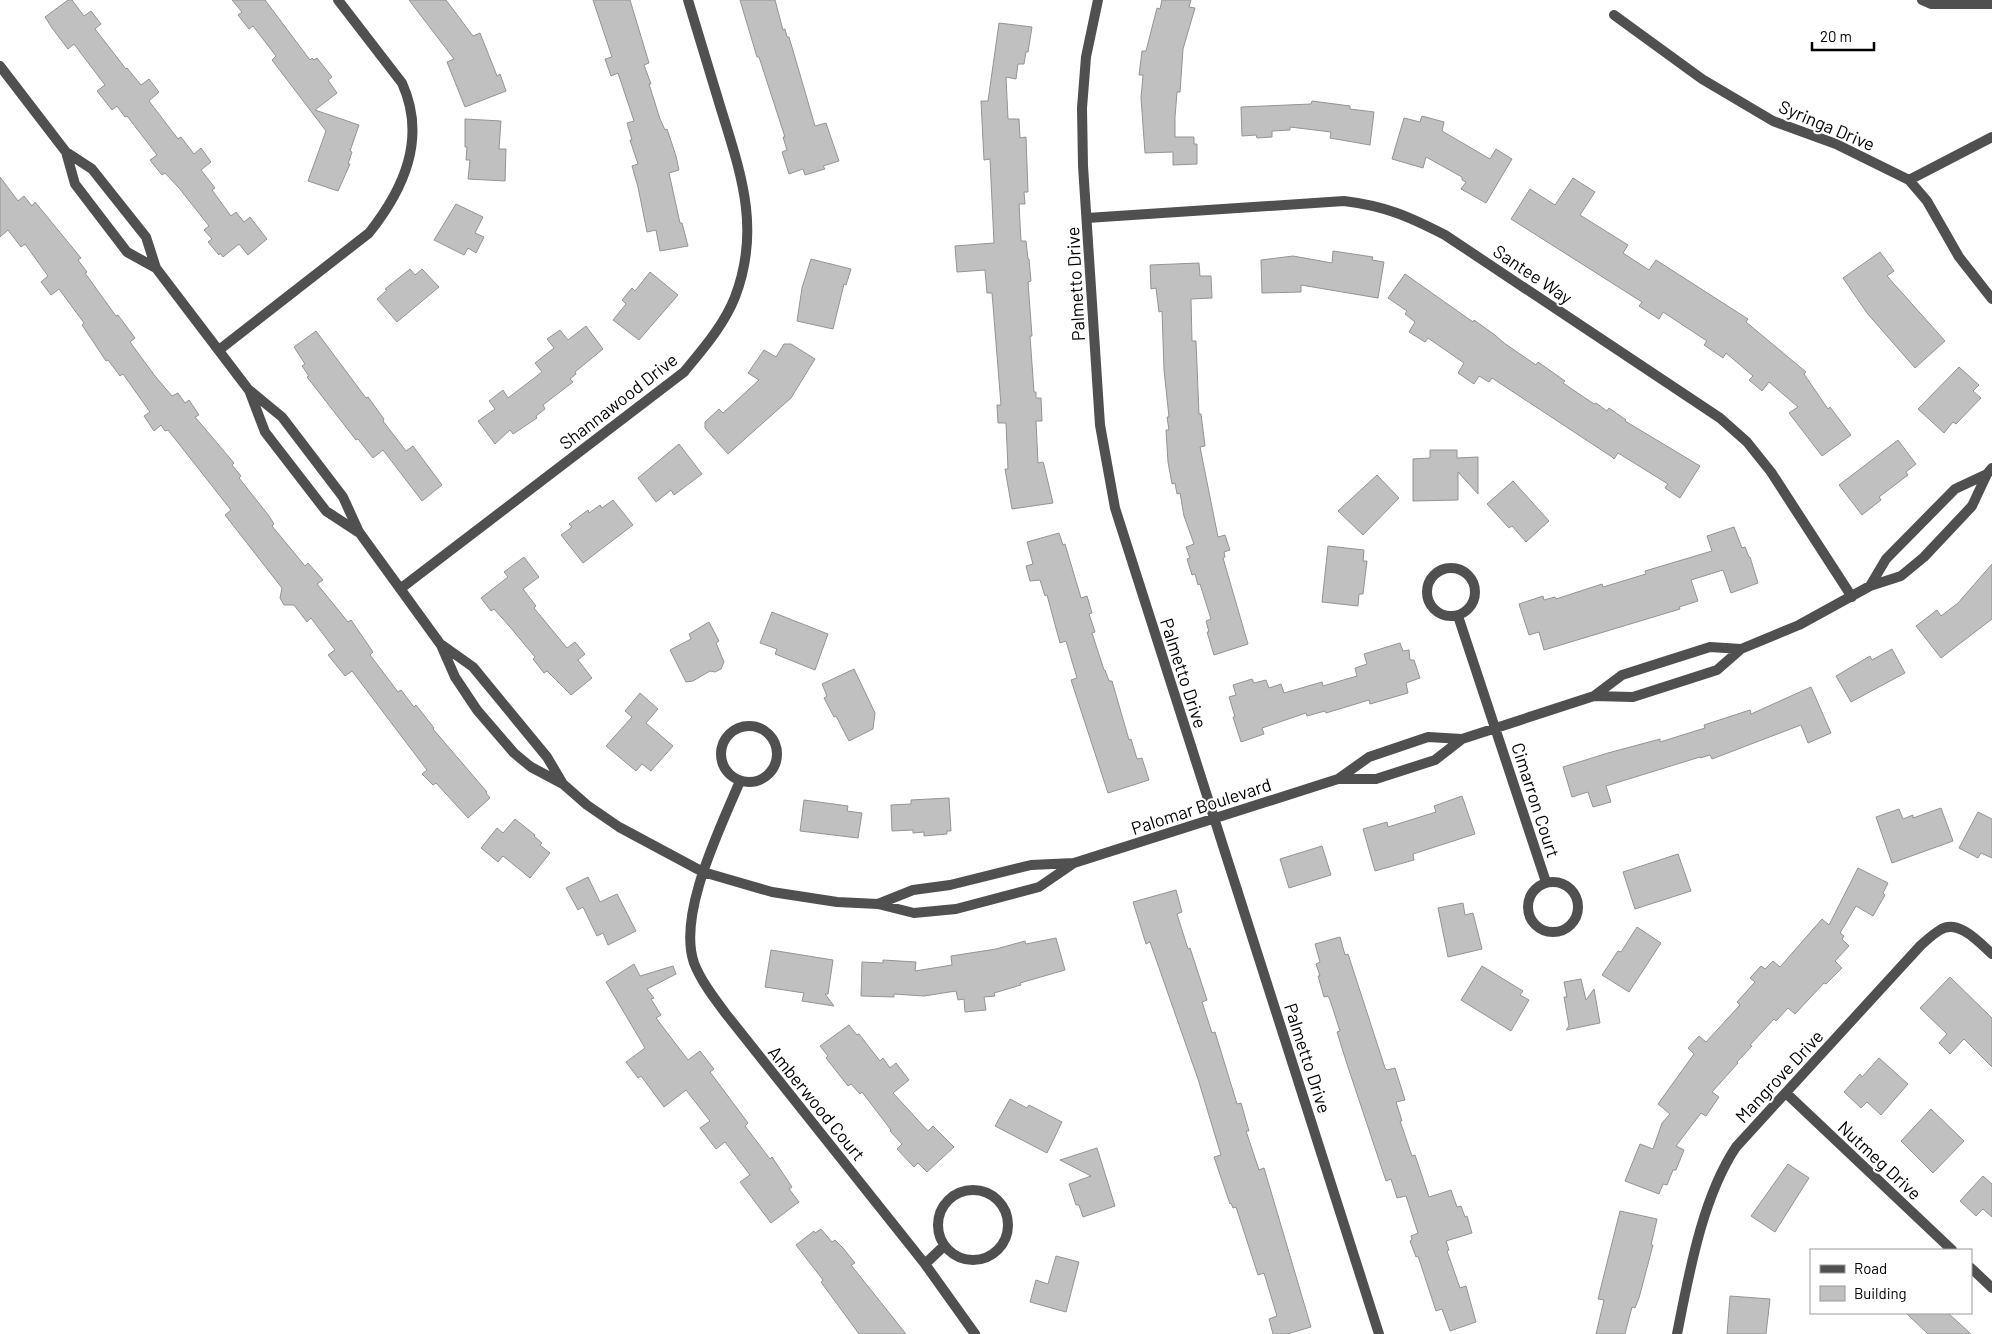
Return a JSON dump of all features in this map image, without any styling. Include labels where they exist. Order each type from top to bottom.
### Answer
[{"type":"street","points":[[219,350],[369,233],[384,214],[405,175],[411,152],[412,125],[409,99],[402,83],[338,0]]},
{"type":"street","name":"Shannawood Drive","points":[[400,589],[684,372],[709,342],[735,298],[744,264],[748,212],[742,175],[688,0]]},
{"type":"street","name":"Palmetto Drive","points":[[1098,0],[1086,58],[1082,108],[1083,166],[1100,425],[1114,508],[1379,1334]]},
{"type":"street","points":[[1922,0],[1931,4],[1992,4]]},
{"type":"street","name":"Syringa Drive","points":[[1614,15],[1702,79],[1773,121],[1836,144],[1909,180],[1927,201],[1959,257],[1992,299]]},
{"type":"street","name":"Palomar Boulevard","points":[[0,66],[66,152],[92,169],[146,237],[156,268],[248,389],[282,417],[343,497],[359,532],[441,645],[455,677],[477,710],[514,752],[531,767],[563,784],[587,805],[619,827],[703,872],[772,892],[837,902],[878,904],[914,913],[956,909],[1039,887],[1074,863]]},
{"type":"street","points":[[1909,180],[1992,137]]},
{"type":"street","name":"Palomar Boulevard","points":[[66,152],[75,184],[80,192],[127,252],[156,268]]},
{"type":"street","name":"Santee Way","points":[[1087,218],[1344,201],[1383,208],[1409,216],[1461,246],[1720,418],[1747,442],[1772,472],[1852,597]]},
{"type":"street","name":"Palomar Boulevard","points":[[248,389],[265,432],[326,511],[359,532]]},
{"type":"street","name":"Palomar Boulevard","points":[[1870,586],[1886,559],[1955,490],[1989,471]]},
{"type":"street","name":"Palomar Boulevard","points":[[1594,696],[1633,697],[1717,670],[1741,649],[1799,625],[1870,586],[1901,576],[1924,557],[1972,506],[1989,471]]},
{"type":"street","points":[[1454,567],[1463,570],[1470,576],[1475,585],[1473,604],[1458,616],[1439,614],[1427,599],[1426,589],[1429,580],[1436,572],[1444,568],[1454,567]]},
{"type":"street","name":"Cimarron Court","points":[[1458,616],[1546,882]]},
{"type":"street","name":"Palomar Boulevard","points":[[441,645],[472,666],[547,758],[563,784]]},
{"type":"street","name":"Palomar Boulevard","points":[[1338,779],[1376,780],[1435,760],[1462,739],[1594,696],[1622,676],[1710,647],[1741,649]]},
{"type":"street","points":[[748,726],[758,728],[768,734],[775,742],[777,753],[775,764],[770,773],[761,780],[751,782],[740,781],[731,775],[724,766],[722,756],[723,745],[737,729],[748,726]]},
{"type":"street","name":"Palomar Boulevard","points":[[878,904],[913,890],[950,886],[1031,865],[1074,863],[1338,779],[1369,757],[1428,737],[1462,739]]},
{"type":"street","name":"Amberwood Court","points":[[740,781],[703,872],[692,908],[690,938],[694,962],[708,989],[732,1022],[925,1264],[975,1334]]},
{"type":"street","name":"Cimarron Court","points":[[1556,881],[1565,884],[1573,891],[1577,900],[1578,910],[1575,919],[1568,927],[1559,931],[1549,932],[1540,929],[1532,922],[1528,913],[1527,903],[1530,894],[1537,886],[1546,882],[1556,881]]},
{"type":"street","name":"Mangrove Drive","points":[[1677,1334],[1685,1295],[1715,1185],[1736,1147],[1921,945],[1941,928],[1954,927],[1968,934],[1992,954]]},
{"type":"street","name":"Nutmeg Drive","points":[[1786,1093],[1951,1249]]},
{"type":"street","points":[[965,1190],[979,1190],[992,1195],[1002,1204],[1008,1217],[1008,1231],[1004,1244],[994,1254],[981,1260],[967,1260],[954,1255],[944,1246],[938,1233],[938,1219],[943,1206],[953,1196],[965,1190]]},
{"type":"street","points":[[925,1264],[944,1246]]},
{"type":"street","points":[[1972,1269],[1992,1288]]},
{"type":"building","points":[[68,0],[72,0],[84,16],[91,11],[101,24],[95,29],[126,69],[141,85],[149,79],[159,92],[149,101],[178,139],[181,137],[194,154],[201,148],[211,162],[201,170],[215,188],[212,190],[231,216],[236,212],[244,222],[250,217],[267,239],[248,255],[239,244],[223,257],[220,253],[219,255],[208,242],[212,239],[204,230],[209,226],[179,188],[165,173],[162,175],[150,160],[157,155],[127,116],[125,117],[117,106],[112,110],[97,91],[105,85],[74,44],[68,49],[52,28],[45,17]]},
{"type":"building","points":[[232,0],[265,0],[310,60],[317,58],[332,77],[328,80],[337,93],[315,110],[359,125],[350,151],[352,152],[348,164],[350,164],[338,191],[308,181],[326,131],[272,60],[276,56],[253,26],[249,29],[238,15],[242,12]]},
{"type":"building","points":[[409,0],[446,0],[473,36],[480,33],[497,76],[500,74],[506,91],[465,107],[447,62],[454,59]]},
{"type":"building","points":[[593,0],[630,0],[649,63],[644,65],[651,84],[649,84],[660,119],[665,130],[667,129],[676,156],[679,170],[669,173],[680,223],[682,223],[688,246],[660,251],[656,230],[647,232],[632,166],[638,164],[630,140],[632,140],[627,123],[634,121],[618,73],[611,76],[605,59],[612,57]]},
{"type":"building","points":[[740,0],[775,0],[783,30],[785,29],[787,37],[789,37],[815,126],[826,123],[839,161],[823,166],[825,169],[805,175],[803,169],[789,174],[782,152],[787,150],[783,137],[785,137],[759,57],[757,57]]},
{"type":"building","points":[[1162,0],[1191,0],[1189,7],[1195,8],[1183,49],[1180,92],[1177,92],[1175,137],[1194,137],[1194,144],[1197,144],[1197,164],[1173,165],[1173,152],[1145,153],[1141,98],[1143,75],[1139,75],[1142,51],[1146,51],[1157,8],[1160,9]]},
{"type":"building","points":[[999,23],[1032,27],[1024,64],[1018,64],[1016,79],[1006,77],[1008,119],[1019,119],[1020,138],[1026,137],[1028,192],[1024,192],[1025,204],[1019,204],[1021,241],[1026,241],[1031,281],[1028,282],[1034,392],[1036,392],[1036,398],[1041,398],[1042,421],[1036,421],[1038,463],[1043,462],[1053,503],[1012,509],[1005,469],[1008,469],[1006,423],[998,423],[997,405],[1001,405],[992,293],[987,293],[985,270],[957,272],[955,246],[994,243],[990,159],[984,160],[981,101],[988,101]]},
{"type":"building","points":[[1312,101],[1350,106],[1350,109],[1374,112],[1370,145],[1330,138],[1331,132],[1290,127],[1290,130],[1272,131],[1272,137],[1242,136],[1241,107],[1311,104]]},
{"type":"building","points":[[1422,116],[1444,122],[1442,131],[1490,159],[1496,149],[1512,159],[1486,203],[1461,189],[1466,182],[1462,180],[1462,177],[1426,157],[1423,168],[1392,159],[1404,118],[1420,122]]},
{"type":"building","points":[[465,119],[501,121],[499,149],[506,149],[505,181],[468,179],[470,160],[466,160]]},
{"type":"building","points":[[0,177],[18,201],[24,196],[32,206],[35,202],[81,258],[78,260],[87,272],[85,273],[116,316],[118,315],[135,338],[130,342],[155,376],[172,396],[178,393],[185,403],[189,400],[199,415],[195,417],[234,463],[232,465],[241,476],[239,478],[269,516],[274,524],[272,526],[305,566],[308,563],[323,580],[317,584],[348,622],[351,620],[373,652],[370,655],[398,692],[401,690],[414,707],[416,705],[433,729],[487,792],[490,798],[468,818],[436,783],[433,785],[422,774],[427,770],[352,671],[345,676],[328,655],[335,650],[311,618],[307,622],[294,605],[284,605],[280,598],[282,588],[225,515],[231,510],[168,430],[165,431],[161,425],[154,431],[144,416],[150,412],[123,374],[120,376],[108,360],[106,361],[82,325],[84,323],[59,289],[51,295],[41,282],[48,276],[25,244],[21,247],[8,230],[0,237]]},
{"type":"building","points":[[1573,178],[1595,192],[1580,215],[1628,245],[1623,253],[1649,270],[1656,260],[1748,319],[1746,322],[1806,372],[1804,374],[1828,409],[1830,407],[1851,435],[1822,456],[1789,413],[1798,407],[1769,382],[1762,391],[1749,380],[1753,376],[1726,353],[1723,358],[1704,345],[1707,341],[1663,312],[1659,319],[1639,306],[1642,302],[1511,219],[1530,189],[1555,205]]},
{"type":"building","points":[[456,204],[483,217],[475,233],[484,237],[476,253],[468,248],[464,255],[434,240]]},
{"type":"building","points":[[1333,251],[1373,257],[1372,260],[1384,262],[1378,298],[1301,285],[1301,292],[1262,293],[1261,260],[1293,256],[1332,263]]},
{"type":"building","points":[[1880,252],[1894,271],[1887,276],[1945,341],[1915,368],[1867,313],[1843,278]]},
{"type":"building","points":[[811,259],[851,269],[846,285],[844,284],[833,329],[797,321],[802,288]]},
{"type":"building","points":[[1199,263],[1200,276],[1211,276],[1212,298],[1191,299],[1192,341],[1196,341],[1199,414],[1201,414],[1205,446],[1200,447],[1218,537],[1225,535],[1230,550],[1224,552],[1225,557],[1223,558],[1248,644],[1214,655],[1207,632],[1209,632],[1206,621],[1211,619],[1200,584],[1198,585],[1195,574],[1192,575],[1187,559],[1190,558],[1186,547],[1194,544],[1184,516],[1180,493],[1177,494],[1175,483],[1172,484],[1168,462],[1166,430],[1169,430],[1167,417],[1169,417],[1164,370],[1162,311],[1159,312],[1156,288],[1151,289],[1150,265]]},
{"type":"building","points":[[410,269],[415,275],[422,269],[439,287],[397,322],[377,299],[387,290],[385,289]]},
{"type":"building","points":[[650,272],[678,295],[639,340],[613,320],[626,304],[622,300],[632,288],[635,291]]},
{"type":"building","points":[[1405,274],[1473,322],[1474,320],[1536,365],[1538,362],[1565,381],[1563,383],[1594,404],[1596,403],[1607,411],[1609,408],[1625,421],[1700,466],[1680,498],[1665,488],[1668,484],[1618,453],[1614,459],[1492,378],[1489,382],[1479,376],[1474,384],[1458,373],[1464,363],[1428,338],[1425,342],[1409,332],[1415,322],[1405,314],[1407,311],[1388,298]]},
{"type":"building","points":[[586,326],[603,349],[575,372],[576,374],[570,379],[573,382],[543,405],[545,409],[536,416],[537,418],[513,434],[510,430],[495,444],[478,421],[495,409],[489,401],[503,390],[508,398],[542,372],[535,363],[554,348],[547,339],[560,330],[568,340]]},
{"type":"building","points":[[316,331],[366,398],[368,397],[384,419],[383,421],[406,451],[413,446],[442,485],[422,501],[383,450],[373,458],[358,439],[356,440],[307,377],[309,376],[302,366],[305,364],[294,347]]},
{"type":"building","points":[[784,344],[791,344],[815,359],[791,398],[728,454],[705,428],[705,422],[719,409],[723,413],[759,380],[748,373],[764,350],[776,357]]},
{"type":"building","points":[[1959,367],[1979,385],[1973,391],[1981,398],[1956,424],[1953,422],[1944,433],[1918,409]]},
{"type":"building","points":[[1898,440],[1916,464],[1906,472],[1908,475],[1879,497],[1881,500],[1862,515],[1839,485]]},
{"type":"building","points":[[679,444],[702,474],[674,495],[671,490],[656,502],[638,478]]},
{"type":"building","points":[[1430,450],[1457,450],[1457,458],[1478,457],[1478,494],[1458,472],[1458,500],[1413,501],[1413,459],[1430,458]]},
{"type":"building","points":[[1377,475],[1399,498],[1363,535],[1338,511]]},
{"type":"building","points":[[1513,481],[1549,521],[1526,542],[1512,526],[1509,528],[1487,504]]},
{"type":"building","points":[[613,500],[633,525],[583,563],[561,535],[572,527],[569,524],[588,510],[589,513],[600,505],[602,508]]},
{"type":"building","points":[[1734,527],[1742,548],[1745,547],[1750,557],[1758,583],[1731,593],[1723,570],[1691,580],[1698,601],[1679,607],[1680,609],[1544,650],[1539,632],[1529,635],[1519,604],[1543,596],[1544,600],[1555,597],[1556,599],[1602,584],[1603,587],[1646,574],[1645,571],[1712,551],[1707,536]]},
{"type":"building","points":[[1059,533],[1063,545],[1065,544],[1081,598],[1087,596],[1092,613],[1089,614],[1095,632],[1092,633],[1104,670],[1109,681],[1112,681],[1129,740],[1131,739],[1137,759],[1142,758],[1149,780],[1108,793],[1071,680],[1077,678],[1066,641],[1060,643],[1047,595],[1045,596],[1040,580],[1030,581],[1026,566],[1033,564],[1027,542]]},
{"type":"building","points":[[1328,546],[1364,550],[1363,561],[1367,561],[1363,594],[1359,594],[1358,606],[1322,602]]},
{"type":"building","points":[[524,557],[539,577],[523,589],[536,606],[534,608],[567,648],[575,642],[585,654],[578,660],[592,678],[571,695],[547,671],[544,673],[533,659],[535,657],[510,627],[494,609],[491,611],[481,598],[508,577],[504,572]]},
{"type":"building","points":[[1992,564],[1992,619],[1941,658],[1916,626],[1937,610],[1941,616],[1958,603]]},
{"type":"building","points":[[772,612],[828,634],[815,670],[775,654],[777,649],[760,643]]},
{"type":"building","points":[[709,622],[719,641],[716,643],[724,662],[721,669],[715,672],[710,671],[693,681],[686,682],[670,650],[691,639],[689,634]]},
{"type":"building","points":[[1400,643],[1403,651],[1409,650],[1410,660],[1414,660],[1420,678],[1406,683],[1408,693],[1370,704],[1369,700],[1326,713],[1325,711],[1307,716],[1306,713],[1262,728],[1264,734],[1241,742],[1229,697],[1236,695],[1233,685],[1252,679],[1254,683],[1266,680],[1269,688],[1281,684],[1284,693],[1322,682],[1323,686],[1357,676],[1355,668],[1367,664],[1364,654]]},
{"type":"building","points":[[1892,649],[1905,673],[1851,702],[1836,676],[1870,656],[1872,660]]},
{"type":"building","points":[[854,669],[875,713],[873,729],[849,741],[824,698],[827,696],[822,684]]},
{"type":"building","points":[[1811,687],[1831,733],[1808,743],[1801,725],[1712,759],[1710,755],[1700,757],[1606,786],[1611,802],[1593,807],[1588,792],[1572,797],[1563,767],[1660,739],[1660,742],[1705,728],[1704,725],[1750,710],[1751,714]]},
{"type":"building","points":[[640,693],[658,709],[646,723],[673,746],[651,771],[642,764],[636,771],[606,746],[632,717],[625,711]]},
{"type":"building","points":[[1462,796],[1475,834],[1413,854],[1414,860],[1375,871],[1363,829],[1387,822],[1388,827],[1436,812],[1434,806]]},
{"type":"building","points":[[949,798],[951,831],[947,831],[947,834],[924,836],[924,832],[913,833],[913,830],[892,831],[891,805],[911,804],[911,800]]},
{"type":"building","points":[[804,800],[848,806],[847,811],[862,813],[858,838],[800,831]]},
{"type":"building","points":[[1941,808],[1953,841],[1892,863],[1876,817],[1899,809],[1903,819],[1913,815],[1913,818]]},
{"type":"building","points":[[1978,812],[1992,819],[1992,858],[1981,853],[1978,858],[1959,848]]},
{"type":"building","points":[[515,819],[535,835],[542,843],[540,845],[550,853],[530,878],[503,856],[498,862],[481,848],[497,828],[503,833]]},
{"type":"building","points":[[1322,846],[1331,875],[1289,888],[1280,859]]},
{"type":"building","points":[[1678,854],[1691,891],[1635,909],[1623,872]]},
{"type":"building","points":[[1858,868],[1888,883],[1883,893],[1885,895],[1873,916],[1856,906],[1840,933],[1844,936],[1842,939],[1849,946],[1835,961],[1842,968],[1826,984],[1824,983],[1795,1014],[1788,1008],[1776,1021],[1774,1019],[1750,1045],[1752,1046],[1712,1092],[1719,1097],[1706,1116],[1701,1113],[1676,1146],[1684,1150],[1676,1170],[1673,1170],[1667,1185],[1663,1184],[1659,1194],[1625,1181],[1640,1144],[1653,1149],[1662,1123],[1670,1114],[1658,1104],[1694,1054],[1688,1048],[1699,1036],[1706,1042],[1740,1005],[1737,1002],[1755,982],[1750,978],[1761,966],[1765,969],[1773,961],[1780,967],[1822,919],[1829,925]]},
{"type":"building","points":[[588,877],[600,902],[617,894],[636,931],[608,945],[603,933],[597,936],[583,907],[578,910],[566,888]]},
{"type":"building","points":[[1176,890],[1182,912],[1177,914],[1207,1000],[1202,1002],[1212,1033],[1215,1032],[1237,1104],[1241,1103],[1249,1131],[1246,1131],[1259,1170],[1264,1168],[1311,1327],[1287,1334],[1273,1334],[1269,1319],[1277,1316],[1264,1273],[1258,1275],[1236,1207],[1233,1208],[1230,1204],[1214,1157],[1221,1155],[1198,1079],[1150,942],[1146,944],[1133,902]]},
{"type":"building","points":[[1463,903],[1465,915],[1473,913],[1482,949],[1448,957],[1438,908]]},
{"type":"building","points":[[1637,927],[1661,943],[1629,992],[1602,975],[1618,951],[1621,952]]},
{"type":"building","points":[[1340,937],[1345,955],[1348,954],[1385,1068],[1387,1070],[1395,1068],[1405,1100],[1396,1102],[1402,1121],[1400,1121],[1412,1156],[1415,1155],[1429,1197],[1451,1190],[1457,1207],[1461,1206],[1465,1217],[1467,1216],[1472,1233],[1446,1241],[1449,1250],[1447,1251],[1460,1288],[1466,1286],[1476,1322],[1450,1331],[1442,1309],[1436,1311],[1418,1256],[1416,1257],[1410,1241],[1412,1240],[1411,1236],[1418,1233],[1406,1196],[1397,1198],[1391,1179],[1386,1181],[1337,1032],[1340,1031],[1330,1000],[1328,996],[1324,997],[1318,976],[1320,976],[1316,964],[1320,962],[1315,944]]},
{"type":"building","points":[[1056,938],[1065,970],[1020,983],[1021,985],[994,993],[995,996],[984,997],[986,1010],[965,1012],[964,999],[958,1000],[956,991],[924,996],[894,994],[894,997],[861,996],[862,962],[883,963],[883,960],[916,962],[915,971],[952,965],[951,956],[996,949],[1025,941],[1026,944]]},
{"type":"building","points":[[771,950],[833,960],[828,994],[825,994],[834,1006],[802,1001],[804,993],[765,987]]},
{"type":"building","points":[[634,964],[640,976],[673,966],[676,974],[647,989],[654,998],[651,999],[661,1015],[656,1018],[688,1060],[700,1051],[714,1069],[710,1072],[748,1123],[745,1126],[770,1159],[772,1157],[792,1187],[789,1189],[799,1202],[771,1223],[740,1182],[750,1175],[725,1142],[716,1149],[700,1128],[710,1121],[686,1090],[664,1107],[641,1076],[638,1078],[626,1062],[645,1048],[606,982]]},
{"type":"building","points":[[1482,966],[1523,991],[1520,995],[1529,1000],[1511,1031],[1461,1000]]},
{"type":"building","points":[[1950,977],[1992,1018],[1992,1067],[1964,1039],[1950,1054],[1939,1043],[1947,1034],[1920,1008]]},
{"type":"building","points":[[1581,979],[1586,1000],[1594,989],[1600,1023],[1566,1030],[1569,1026],[1564,997],[1567,997],[1564,982]]},
{"type":"building","points":[[849,1025],[857,1035],[859,1034],[880,1061],[883,1058],[890,1068],[896,1063],[909,1080],[893,1093],[928,1131],[933,1126],[954,1147],[927,1172],[918,1163],[914,1167],[897,1149],[902,1144],[890,1131],[862,1092],[860,1094],[851,1084],[848,1086],[826,1058],[828,1056],[820,1046]]},
{"type":"building","points":[[1879,1058],[1908,1084],[1881,1115],[1867,1102],[1861,1108],[1844,1092],[1860,1074],[1862,1077]]},
{"type":"building","points":[[1010,1099],[1027,1108],[1029,1105],[1062,1122],[1047,1153],[995,1126]]},
{"type":"building","points":[[1931,1109],[1964,1141],[1933,1173],[1901,1141]]},
{"type":"building","points":[[1097,1148],[1115,1206],[1083,1217],[1079,1205],[1076,1205],[1069,1184],[1091,1176],[1060,1160]]},
{"type":"building","points":[[1788,1164],[1809,1178],[1775,1232],[1751,1216]]},
{"type":"building","points":[[1983,1176],[1992,1184],[1992,1217],[1983,1209],[1976,1216],[1960,1201]]},
{"type":"building","points":[[1620,1211],[1657,1219],[1651,1245],[1653,1245],[1639,1298],[1635,1308],[1632,1307],[1625,1334],[1596,1334],[1604,1300],[1598,1299]]},
{"type":"building","points":[[821,1229],[832,1242],[835,1240],[843,1248],[855,1263],[851,1265],[906,1334],[859,1334],[821,1282],[823,1280],[796,1245],[814,1231],[815,1233]]},
{"type":"building","points":[[1056,1256],[1079,1262],[1066,1312],[1030,1302],[1036,1280],[1048,1284]]},
{"type":"building","points":[[1730,1296],[1770,1299],[1766,1334],[1727,1334]]},
{"type":"building","points":[[1907,1314],[1949,1314],[1971,1334],[1928,1334]]}]
